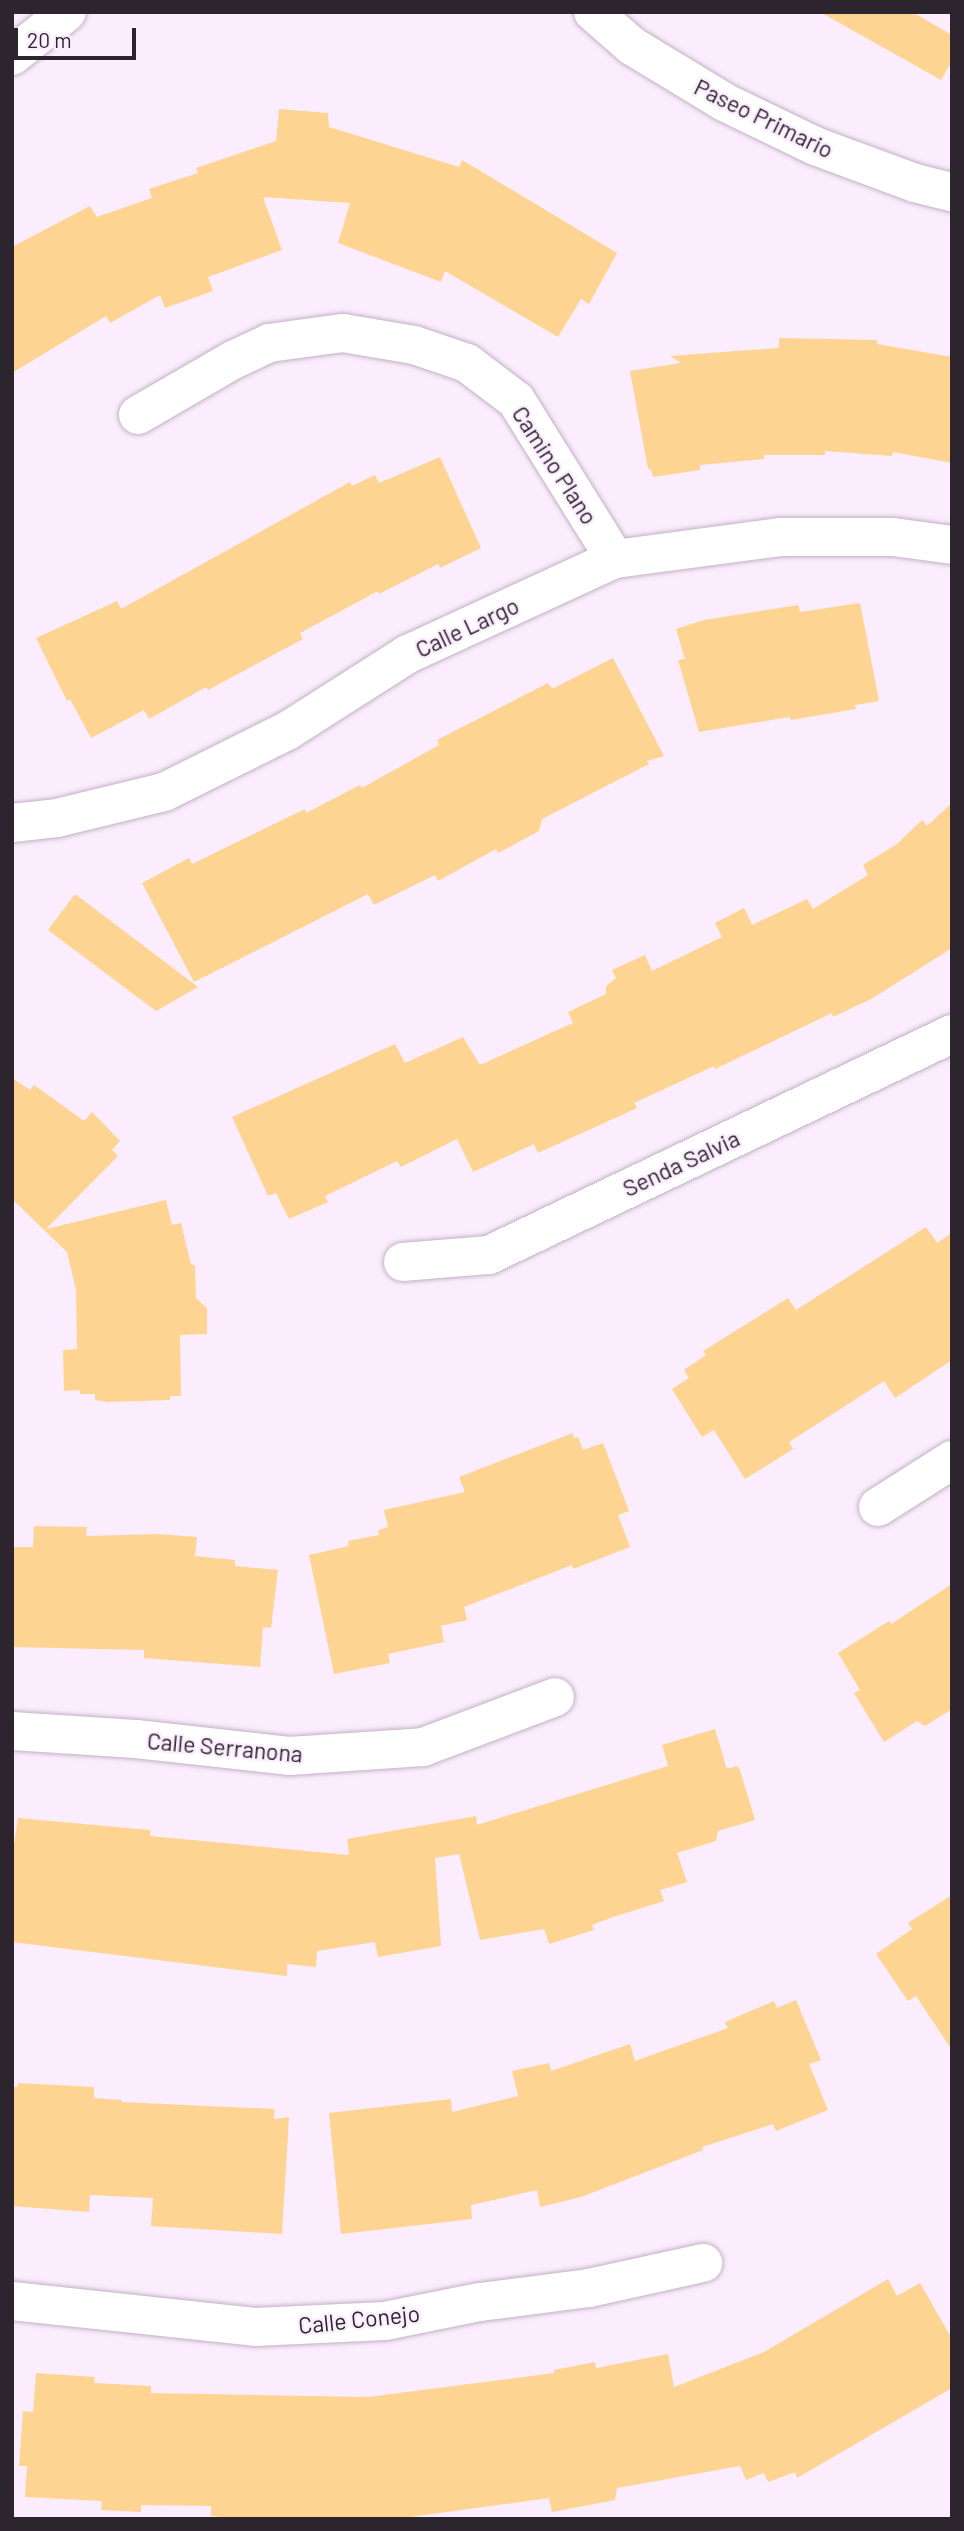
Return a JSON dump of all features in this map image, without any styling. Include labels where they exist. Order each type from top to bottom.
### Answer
[{"type":"street","points":[[12,56],[67,12]]},
{"type":"street","name":"Paseo Primario","points":[[593,12],[632,46],[724,102],[815,146],[915,183],[952,192]]},
{"type":"street","name":"Camino Plano","points":[[138,415],[233,360],[269,343],[343,333],[414,345],[467,363],[516,400],[615,559]]},
{"type":"street","name":"Calle Largo","points":[[12,823],[57,818],[164,792],[287,731],[408,654],[615,559],[780,537],[893,537],[952,545]]},
{"type":"street","name":"Senda Salvia","points":[[403,1262],[489,1255],[952,1034]]},
{"type":"street","points":[[878,1507],[952,1460]]},
{"type":"street","name":"Calle Serranona","points":[[12,1731],[136,1739],[289,1756],[423,1747],[555,1697]]},
{"type":"street","name":"Calle Conejo","points":[[12,2301],[255,2328],[385,2321],[480,2302],[589,2288],[704,2263]]},
{"type":"building","points":[[820,12],[912,12],[952,35],[952,61],[941,80]]},
{"type":"building","points":[[279,109],[328,113],[329,127],[459,167],[462,160],[617,253],[589,304],[581,299],[558,337],[445,271],[441,282],[338,243],[350,203],[263,197],[282,250],[208,277],[213,291],[165,308],[160,295],[110,323],[106,316],[12,373],[12,247],[90,206],[97,217],[152,198],[149,189],[198,173],[196,168],[276,141]]},
{"type":"building","points":[[779,338],[877,340],[877,344],[952,357],[952,463],[893,452],[892,456],[825,451],[825,455],[764,455],[764,459],[700,465],[700,470],[653,477],[651,469],[648,469],[630,371],[681,363],[670,356],[779,348]]},
{"type":"building","points":[[440,457],[481,548],[440,568],[438,564],[379,594],[378,591],[300,633],[303,639],[208,690],[206,687],[149,719],[144,710],[91,738],[70,699],[67,701],[36,638],[117,601],[121,609],[350,482],[352,486],[375,475],[379,483]]},
{"type":"building","points":[[860,603],[879,701],[855,705],[856,709],[699,732],[678,660],[685,659],[676,629],[704,620],[798,605],[800,612]]},
{"type":"building","points":[[613,658],[664,756],[647,761],[649,764],[542,819],[539,831],[498,853],[496,849],[438,881],[435,875],[374,905],[368,894],[194,982],[142,883],[189,858],[192,864],[305,809],[306,813],[360,785],[362,788],[439,745],[437,740],[548,683],[552,689]]},
{"type":"building","points":[[952,803],[952,948],[873,998],[833,1017],[832,1013],[715,1069],[714,1066],[634,1103],[637,1108],[538,1153],[534,1144],[473,1172],[457,1139],[401,1167],[397,1161],[325,1196],[328,1202],[289,1219],[276,1193],[268,1196],[232,1117],[395,1044],[405,1063],[463,1037],[480,1065],[573,1023],[568,1012],[606,994],[606,986],[616,978],[612,970],[645,955],[652,971],[722,937],[715,923],[744,908],[752,925],[807,899],[813,909],[868,875],[863,865],[897,844],[922,820],[927,826]]},
{"type":"building","points":[[75,894],[198,987],[156,1011],[48,930]]},
{"type":"building","points":[[12,1078],[30,1090],[34,1085],[84,1121],[92,1112],[120,1141],[112,1150],[118,1156],[46,1229],[166,1200],[172,1225],[181,1223],[191,1265],[195,1265],[196,1298],[207,1308],[207,1334],[180,1335],[181,1396],[170,1396],[170,1400],[107,1402],[95,1400],[95,1394],[80,1394],[80,1390],[64,1391],[63,1350],[77,1349],[76,1290],[67,1252],[12,1199]]},
{"type":"building","points":[[926,1227],[937,1243],[952,1233],[952,1360],[895,1398],[884,1381],[789,1442],[793,1449],[745,1479],[714,1430],[702,1437],[672,1389],[689,1378],[684,1370],[706,1355],[703,1351],[788,1298],[796,1310]]},
{"type":"building","points":[[573,1433],[574,1438],[578,1437],[583,1450],[603,1443],[629,1511],[618,1515],[630,1547],[573,1569],[572,1565],[464,1607],[467,1620],[441,1626],[444,1642],[388,1654],[390,1663],[334,1674],[309,1555],[349,1546],[348,1541],[379,1535],[378,1530],[388,1527],[384,1510],[465,1492],[459,1477]]},
{"type":"building","points":[[34,1526],[87,1527],[86,1536],[158,1534],[197,1537],[195,1556],[235,1560],[235,1566],[278,1570],[271,1628],[263,1627],[260,1667],[144,1658],[144,1650],[12,1647],[12,1547],[33,1547]]},
{"type":"building","points":[[952,1584],[952,1709],[925,1726],[917,1721],[884,1742],[854,1693],[860,1690],[838,1653],[889,1621],[891,1624]]},
{"type":"building","points":[[715,1729],[727,1769],[737,1766],[740,1770],[755,1820],[718,1831],[716,1841],[677,1853],[687,1882],[660,1890],[664,1901],[613,1917],[592,1925],[594,1930],[549,1944],[544,1929],[480,1940],[459,1854],[435,1858],[441,1946],[378,1957],[375,1942],[317,1951],[316,1967],[287,1964],[287,1976],[12,1942],[12,1858],[18,1818],[150,1830],[150,1836],[349,1855],[347,1839],[476,1816],[477,1825],[668,1766],[662,1745]]},
{"type":"building","points":[[952,1895],[952,2050],[916,1996],[908,2001],[876,1954],[912,1929],[908,1923]]},
{"type":"building","points":[[796,2000],[821,2060],[809,2064],[828,2110],[776,2131],[773,2124],[702,2147],[703,2150],[581,2197],[540,2207],[537,2190],[471,2205],[472,2219],[341,2234],[329,2113],[451,2099],[452,2112],[518,2096],[512,2071],[549,2063],[551,2071],[630,2044],[635,2061],[728,2028],[725,2022],[774,2001],[777,2008]]},
{"type":"building","points":[[18,2083],[94,2087],[94,2098],[122,2102],[275,2109],[274,2119],[289,2117],[282,2234],[151,2226],[153,2198],[90,2195],[89,2212],[12,2206],[12,2087],[18,2087]]},
{"type":"building","points":[[888,2279],[897,2296],[920,2283],[952,2339],[952,2388],[797,2478],[795,2472],[768,2482],[764,2473],[746,2480],[740,2466],[617,2488],[615,2500],[552,2512],[549,2498],[396,2519],[240,2519],[211,2516],[211,2506],[141,2505],[141,2512],[101,2510],[102,2501],[25,2497],[27,2466],[19,2466],[23,2411],[33,2412],[36,2373],[95,2377],[94,2383],[151,2386],[151,2393],[368,2397],[554,2373],[554,2370],[595,2362],[596,2368],[668,2354],[674,2387],[764,2352]]}]
